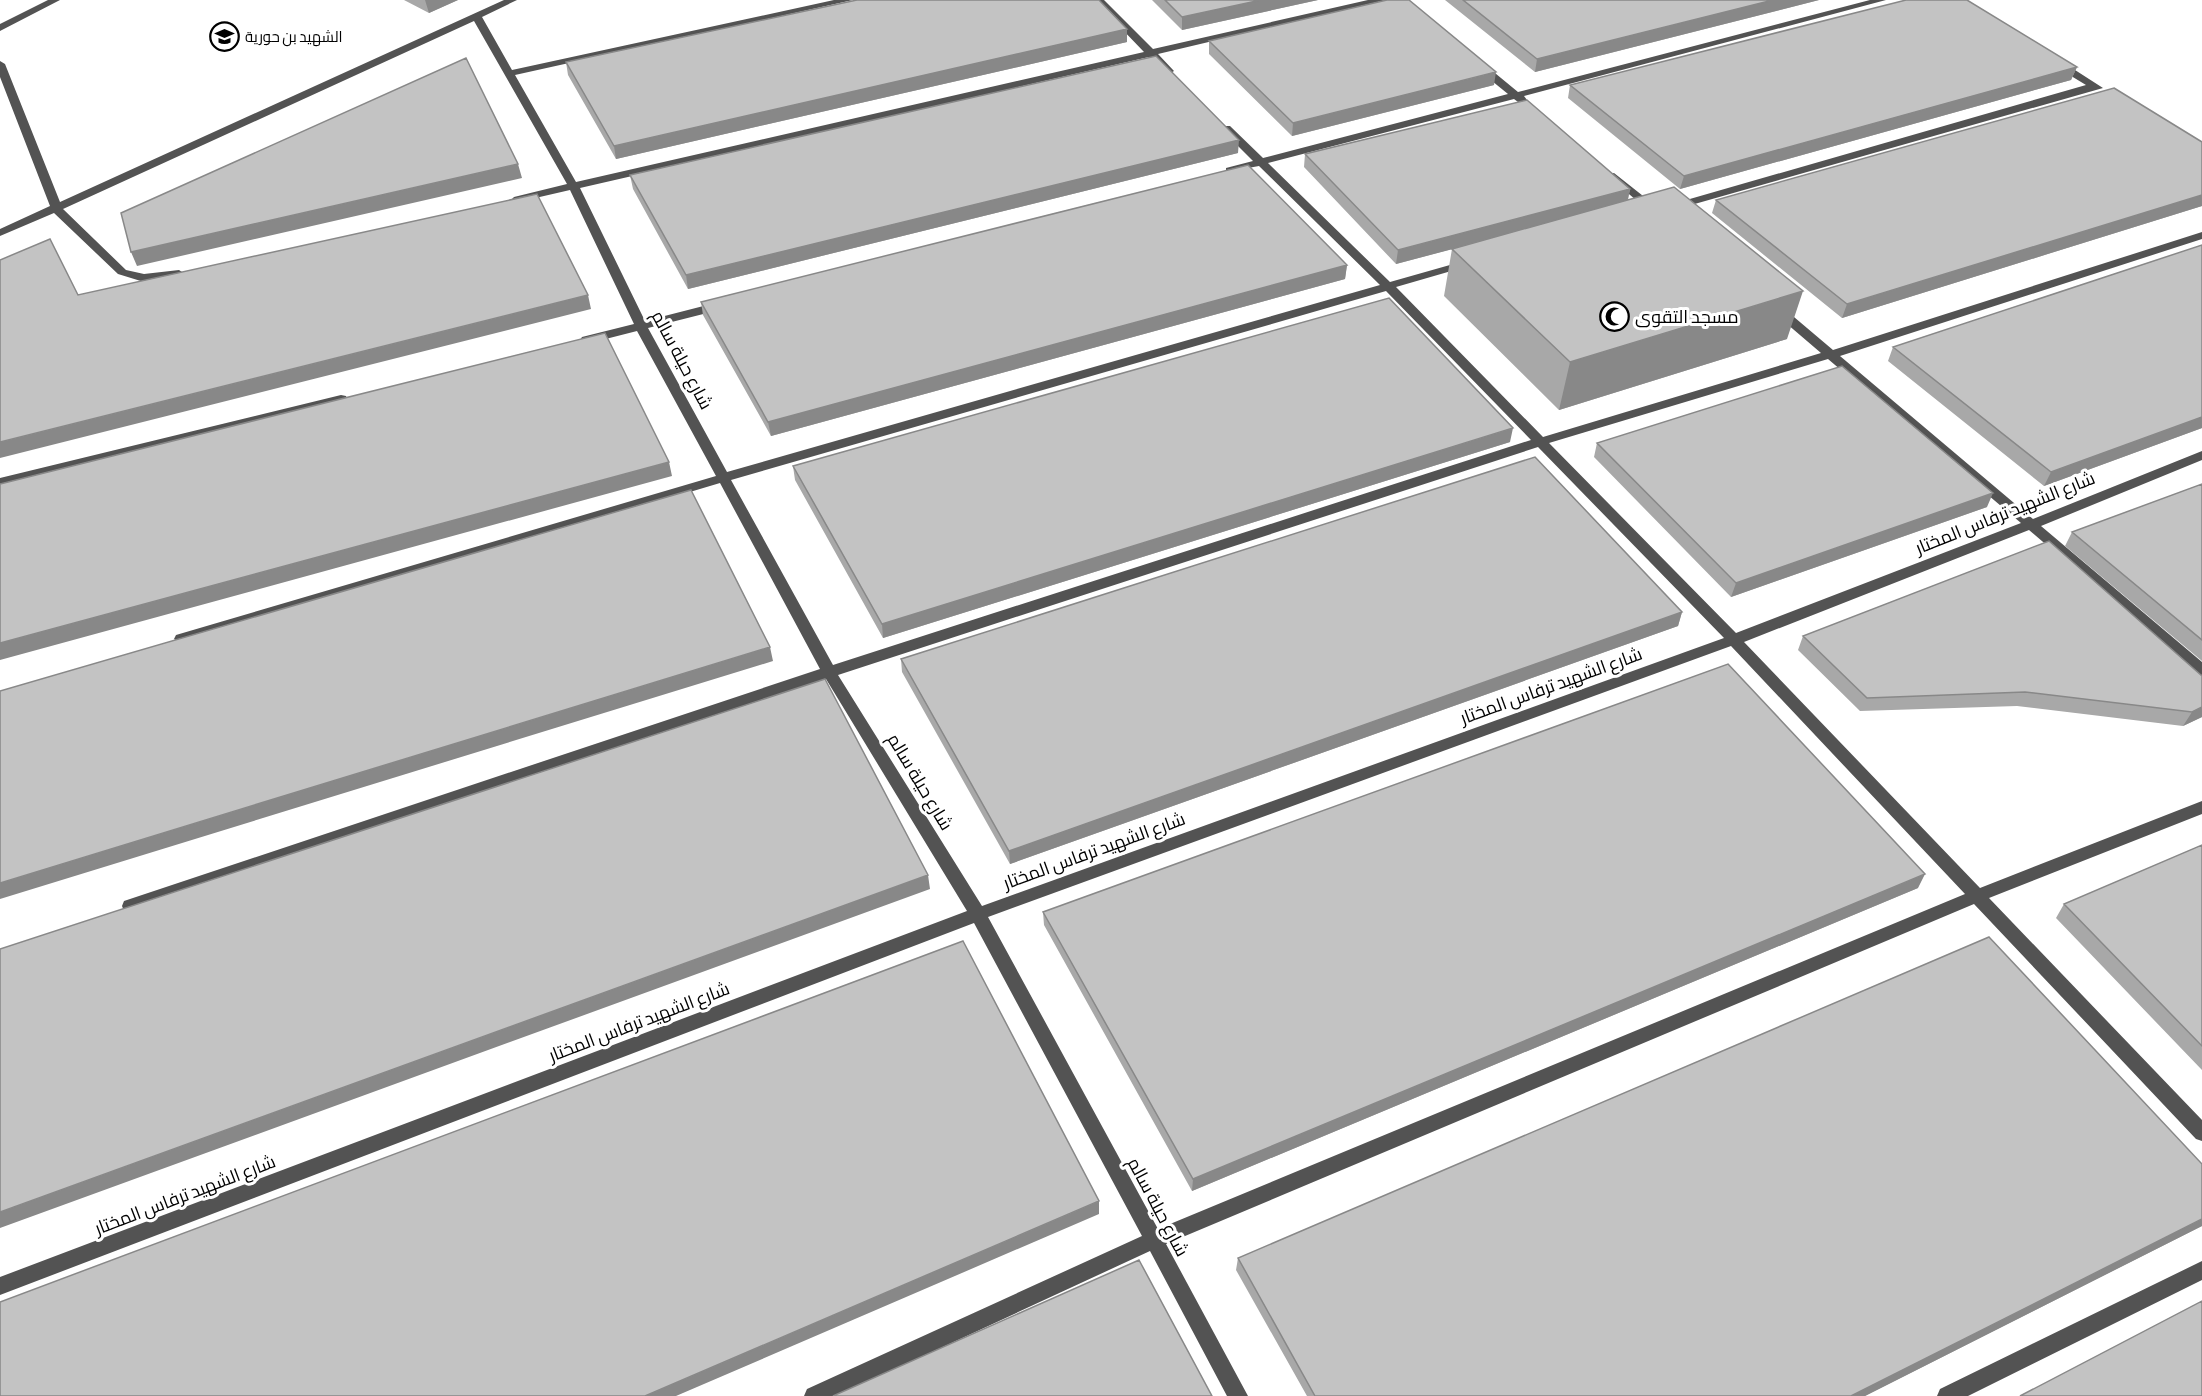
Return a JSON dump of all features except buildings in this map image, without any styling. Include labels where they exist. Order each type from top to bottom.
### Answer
[{"type":"street","points":[[0,28],[55,0]]},
{"type":"street","points":[[0,233],[512,0]]},
{"type":"street","points":[[510,73],[848,0]]},
{"type":"street","points":[[1099,0],[1176,77]]},
{"type":"street","points":[[505,202],[1381,0]]},
{"type":"street","points":[[1214,175],[1881,0]]},
{"type":"street","name":"شارع حيلة سالم","points":[[476,16],[573,186],[641,326],[830,672],[978,914],[1238,1396]]},
{"type":"street","points":[[1604,168],[1656,215],[2099,89],[2043,55]]},
{"type":"street","points":[[1471,58],[1534,110]]},
{"type":"street","points":[[0,64],[57,209],[122,272],[132,277],[144,278],[186,273]]},
{"type":"street","points":[[1218,120],[1387,285],[1734,640],[2202,1133]]},
{"type":"street","points":[[114,912],[830,672],[1540,442],[1832,354],[2202,235]]},
{"type":"street","points":[[172,641],[723,478],[1477,260]]},
{"type":"street","points":[[571,343],[733,302]]},
{"type":"street","points":[[1767,302],[1832,354],[2202,670]]},
{"type":"street","points":[[0,482],[350,397]]},
{"type":"street","name":"شارع الشهيد ترفاس المختار","points":[[0,1286],[978,914],[1734,640],[2030,525],[2202,455]]},
{"type":"street","points":[[814,1396],[1154,1240],[1977,896],[2202,807]]},
{"type":"street","points":[[1947,1396],[2202,1270]]},
{"type":"place","name":"الشهيد بن حورية","points":[[224,37]]},
{"type":"place","name":"مسجد التقوى","points":[[1614,317]]}]
